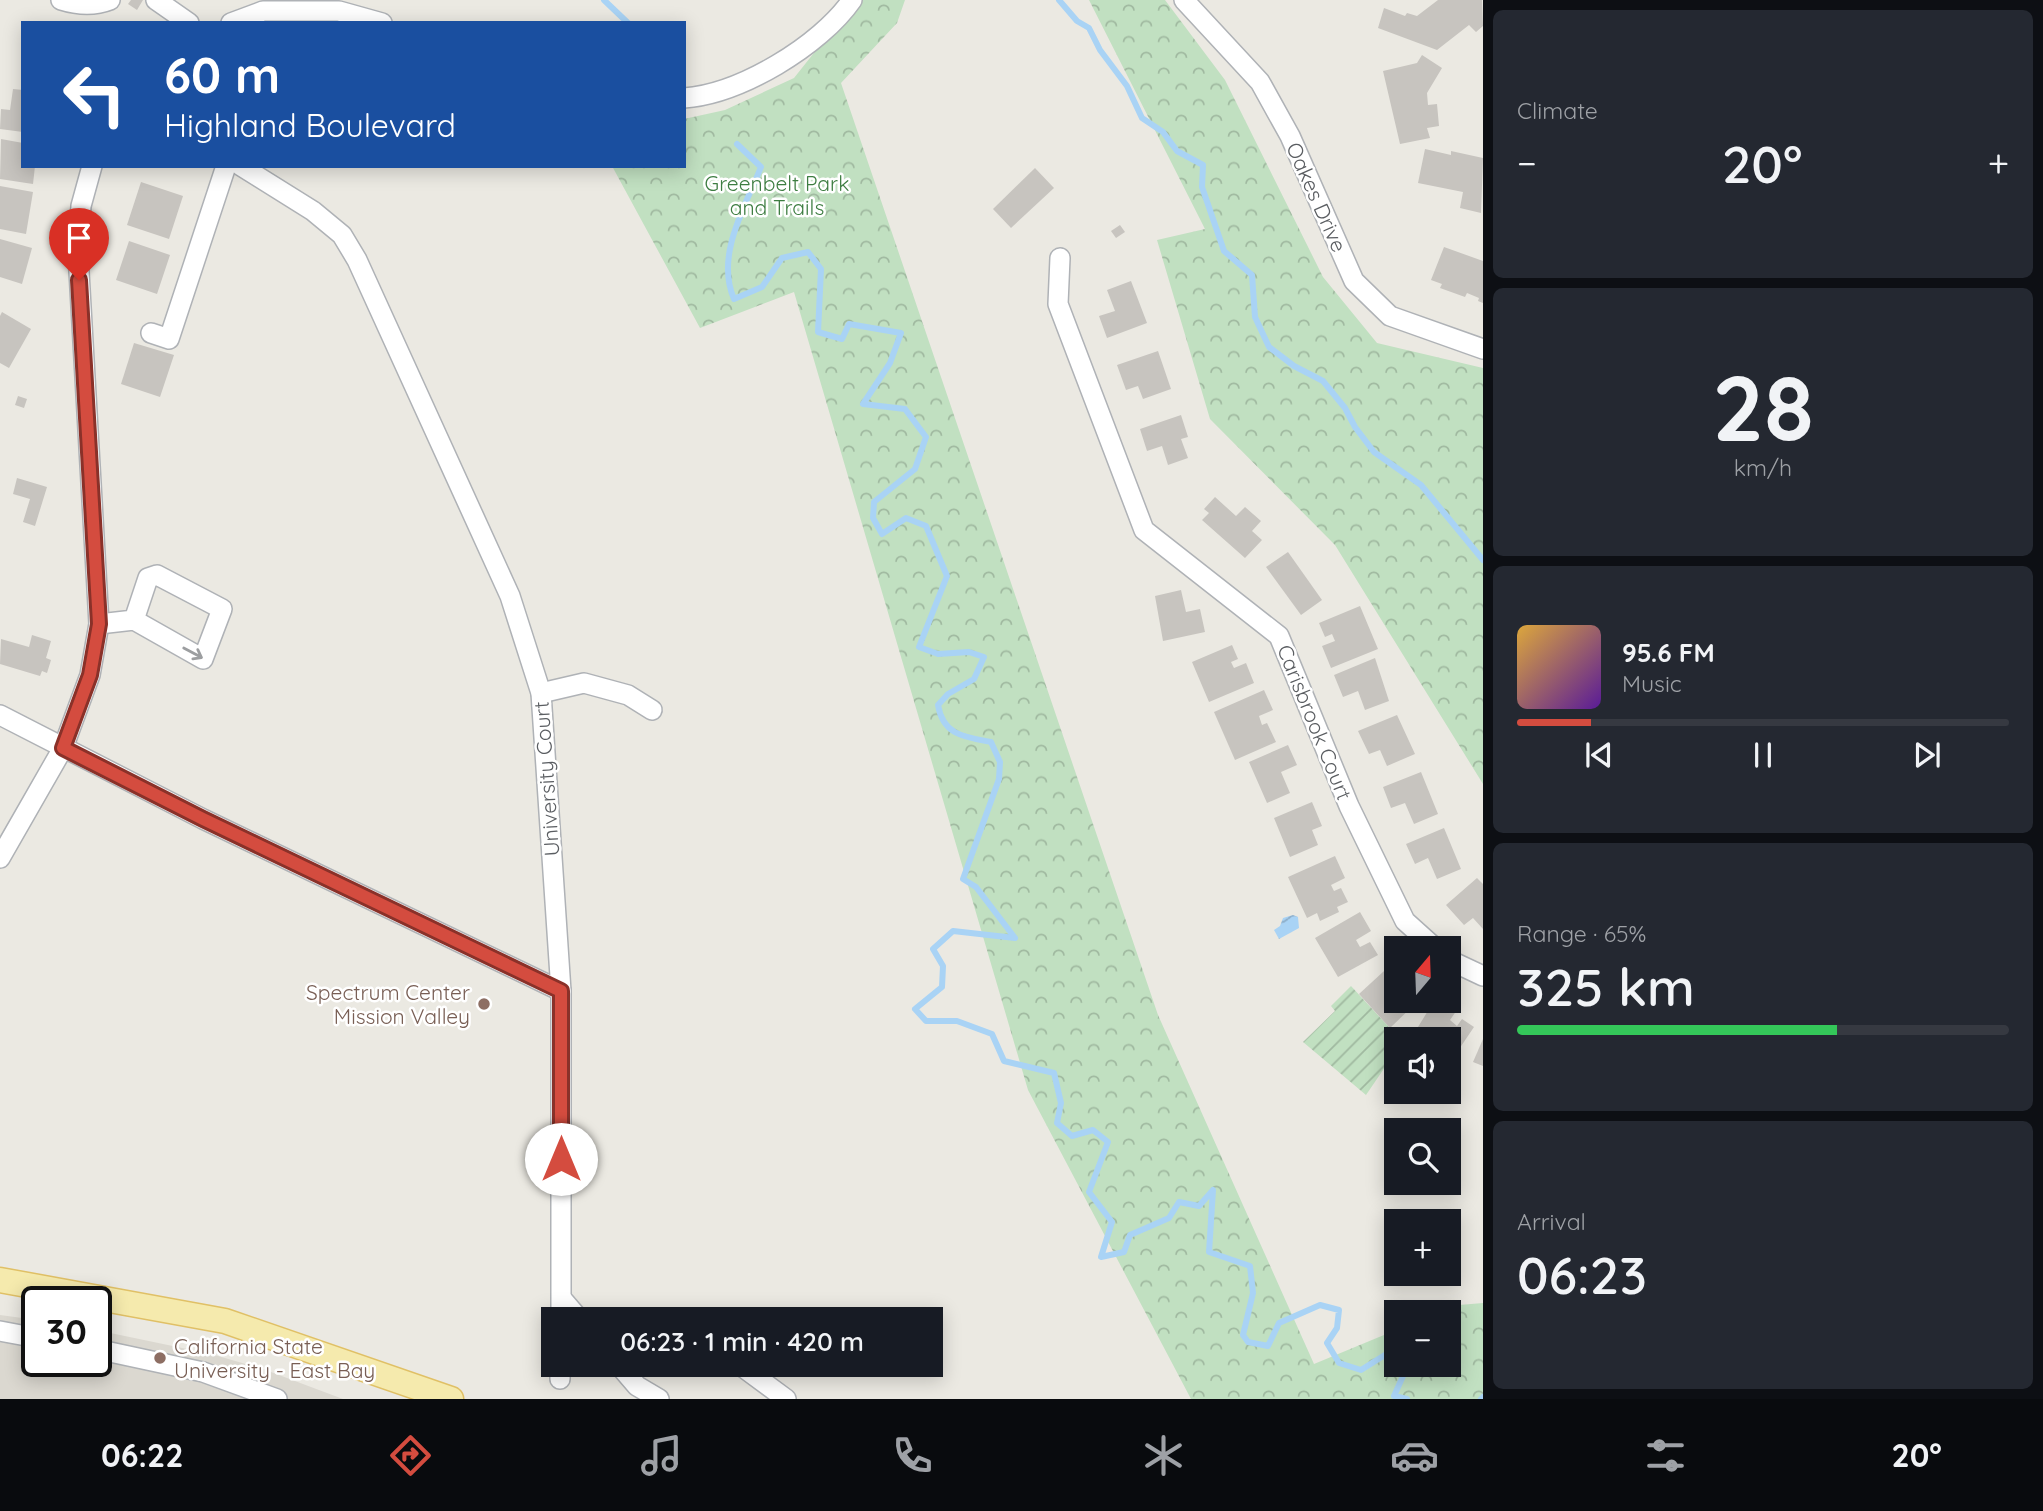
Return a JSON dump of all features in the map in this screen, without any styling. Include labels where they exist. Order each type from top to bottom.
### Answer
[{"type":"main road","points":[[0,1280],[225,1321],[451,1399]]},
{"type":"street","points":[[61,0],[75,4],[103,3],[110,0]]},
{"type":"street","points":[[156,0],[186,21]]},
{"type":"street","points":[[686,98],[735,87],[784,61],[819,34],[852,0]]},
{"type":"street","name":"Oakes Drive","points":[[1184,0],[1260,82],[1290,136],[1354,281],[1390,316],[1483,349]]},
{"type":"street","points":[[236,21],[263,11],[339,11],[375,21]]},
{"type":"street","points":[[0,858],[63,748],[90,675],[99,624],[78,254],[81,206],[91,168]]},
{"type":"street","points":[[151,333],[169,339],[225,168]]},
{"type":"street","name":"University Court","points":[[244,168],[313,211],[342,235],[358,260],[510,596],[541,693],[561,991],[562,1307]]},
{"type":"street","name":"Carisbrook Court","points":[[1060,258],[1058,304],[1144,530],[1279,636],[1349,806],[1405,921],[1422,936]]},
{"type":"street","points":[[99,624],[134,620],[203,659],[222,609],[157,575],[148,578],[134,620]]},
{"type":"street","points":[[541,693],[584,683],[628,695],[652,710]]},
{"type":"street","points":[[0,715],[203,819],[561,991]]},
{"type":"street","points":[[1461,966],[1483,976]]},
{"type":"street","points":[[562,1299],[569,1307]]},
{"type":"street","points":[[0,1331],[21,1335]]},
{"type":"street","points":[[112,1352],[203,1372],[277,1399]]},
{"type":"street","points":[[629,1377],[637,1386],[659,1399]]},
{"type":"street","points":[[756,1377],[786,1399]]},
{"type":"shaded area","name":"California State University - East Bay","points":[[0,1315],[21,1318],[21,1377],[112,1377],[112,1333],[211,1354],[263,1369],[343,1399],[0,1399]]},
{"type":"green space","name":"Greenbelt Park and Trails","points":[[856,0],[905,0],[897,23],[841,83],[1158,1015],[1314,1364],[1384,1335],[1384,1377],[1461,1377],[1461,1305],[1483,1303],[1483,1399],[1191,1399],[1028,1090],[794,292],[700,328],[613,168],[686,168],[686,119],[725,110],[794,78]]},
{"type":"green space","points":[[1089,0],[1165,0],[1225,80],[1323,277],[1377,343],[1483,368],[1483,784],[1335,545],[1210,419],[1157,240],[1205,229]]},
{"type":"green space","points":[[1351,986],[1389,1027],[1384,1027],[1384,1069],[1366,1095],[1303,1042],[1335,1011],[1331,1006]]},
{"type":"water","points":[[1293,915],[1298,917],[1299,928],[1279,939],[1274,930],[1280,926],[1283,918]]},
{"type":"building","points":[[131,0],[143,0],[137,10],[128,4]]},
{"type":"building","points":[[1438,0],[1482,0],[1483,26],[1476,32],[1469,25],[1437,50],[1378,28],[1384,8],[1405,16],[1407,13],[1417,16]]},
{"type":"building","points":[[1422,55],[1442,68],[1427,93],[1428,105],[1437,104],[1439,126],[1427,128],[1430,138],[1400,144],[1383,71],[1417,63]]},
{"type":"building","points":[[13,89],[21,90],[21,132],[0,129],[1,109],[10,110]]},
{"type":"building","points":[[1,139],[21,143],[21,168],[35,168],[33,184],[0,179]]},
{"type":"building","points":[[1425,149],[1483,158],[1481,213],[1460,208],[1463,192],[1418,183]]},
{"type":"building","points":[[1035,168],[1054,188],[1011,228],[993,209]]},
{"type":"building","points":[[141,182],[183,196],[169,239],[127,225]]},
{"type":"building","points":[[0,186],[33,192],[26,234],[0,229]]},
{"type":"building","points":[[1120,225],[1125,232],[1116,238],[1111,231]]},
{"type":"building","points":[[0,239],[32,248],[22,284],[0,277]]},
{"type":"building","points":[[129,241],[170,255],[157,294],[116,280]]},
{"type":"building","points":[[1444,247],[1483,261],[1483,303],[1478,301],[1479,298],[1467,293],[1465,297],[1440,288],[1442,284],[1431,280]]},
{"type":"building","points":[[1131,281],[1147,323],[1107,338],[1099,316],[1115,311],[1107,290]]},
{"type":"building","points":[[2,312],[31,329],[9,368],[0,363]]},
{"type":"building","points":[[134,343],[174,355],[160,397],[121,384]]},
{"type":"building","points":[[1158,351],[1171,389],[1143,399],[1138,386],[1126,390],[1117,365]]},
{"type":"building","points":[[18,396],[27,399],[24,408],[15,405]]},
{"type":"building","points":[[1181,415],[1188,437],[1181,439],[1188,458],[1168,465],[1162,446],[1147,451],[1140,429]]},
{"type":"building","points":[[17,478],[47,487],[35,526],[23,522],[30,499],[13,494]]},
{"type":"building","points":[[1215,497],[1236,516],[1245,507],[1261,521],[1252,531],[1262,540],[1245,558],[1202,520],[1209,513],[1204,509]]},
{"type":"building","points":[[1288,552],[1322,600],[1301,615],[1266,567]]},
{"type":"building","points":[[1181,590],[1186,612],[1200,609],[1205,632],[1163,641],[1155,596]]},
{"type":"building","points":[[1360,606],[1378,649],[1331,668],[1322,646],[1335,641],[1332,634],[1325,637],[1319,623]]},
{"type":"building","points":[[32,635],[51,641],[46,658],[51,660],[47,673],[42,671],[40,676],[0,664],[1,639],[29,647]]},
{"type":"building","points":[[1232,645],[1238,659],[1231,662],[1234,668],[1246,663],[1254,683],[1209,702],[1192,662]]},
{"type":"building","points":[[1375,658],[1389,701],[1365,710],[1358,691],[1343,697],[1334,675]]},
{"type":"building","points":[[1264,690],[1273,710],[1259,716],[1262,725],[1267,723],[1276,742],[1235,760],[1214,712]]},
{"type":"building","points":[[1397,715],[1415,754],[1387,766],[1380,750],[1369,754],[1358,731]]},
{"type":"building","points":[[1288,745],[1297,765],[1281,772],[1290,793],[1267,803],[1249,762]]},
{"type":"building","points":[[1421,772],[1438,814],[1414,824],[1405,803],[1391,808],[1383,787]]},
{"type":"building","points":[[1312,802],[1322,826],[1312,830],[1318,845],[1290,857],[1274,818]]},
{"type":"building","points":[[1444,828],[1461,869],[1437,879],[1428,858],[1415,864],[1406,844]]},
{"type":"building","points":[[1335,856],[1345,878],[1331,885],[1334,891],[1341,888],[1348,902],[1337,907],[1339,912],[1320,921],[1317,913],[1307,918],[1288,877]]},
{"type":"building","points":[[1477,878],[1483,884],[1483,929],[1473,918],[1464,925],[1446,905]]},
{"type":"building","points":[[1360,912],[1371,931],[1356,940],[1360,947],[1370,942],[1378,955],[1338,977],[1315,938]]},
{"type":"building","points":[[1384,971],[1384,1013],[1406,1013],[1389,1027],[1359,994]]},
{"type":"building","points":[[1427,1013],[1455,1013],[1450,1020],[1457,1026],[1462,1019],[1474,1027],[1461,1046],[1461,1027],[1418,1027]]},
{"type":"building","points":[[1483,1039],[1483,1066],[1473,1062]]},
{"type":"waterway","points":[[604,0],[626,21]]},
{"type":"waterway","points":[[1059,0],[1077,21],[1089,28],[1100,50],[1127,86],[1142,118],[1163,132],[1177,151],[1203,165],[1202,187],[1224,251],[1252,275],[1255,317],[1269,347],[1294,366],[1323,381],[1345,408],[1355,427],[1374,452],[1421,485],[1483,560]]},
{"type":"waterway","points":[[737,144],[761,167],[740,215],[730,249],[729,283],[734,299],[762,287],[782,258],[808,252],[821,269],[818,332],[842,339],[849,324],[901,333],[890,363],[863,404],[905,409],[926,437],[915,469],[874,502],[873,518],[882,534],[906,518],[926,526],[947,576],[919,647],[938,654],[969,652],[984,657],[974,679],[948,694],[938,705],[950,729],[964,736],[991,742],[1000,762],[999,779],[963,879],[976,887],[1015,938],[953,931],[933,949],[943,966],[942,987],[915,1009],[926,1021],[957,1021],[992,1034],[1004,1061],[1054,1073],[1061,1103],[1057,1123],[1072,1136],[1093,1130],[1108,1142],[1089,1192],[1112,1222],[1101,1257],[1124,1252],[1130,1235],[1169,1218],[1179,1202],[1199,1206],[1213,1190],[1209,1252],[1250,1266],[1253,1293],[1243,1335],[1248,1342],[1268,1346],[1279,1323],[1320,1305],[1339,1310],[1337,1328],[1327,1343],[1339,1363],[1361,1370],[1384,1356]]},
{"type":"waterway","points":[[1403,1377],[1394,1396],[1407,1399]]},
{"type":"place","name":"Spectrum Center Mission Valley","points":[[484,1004]]},
{"type":"place","name":"California State University - East Bay","points":[[160,1358]]},
{"type":"route","points":[[79,280],[99,624],[90,675],[63,748],[203,819],[561,991],[561,1159]]}]
